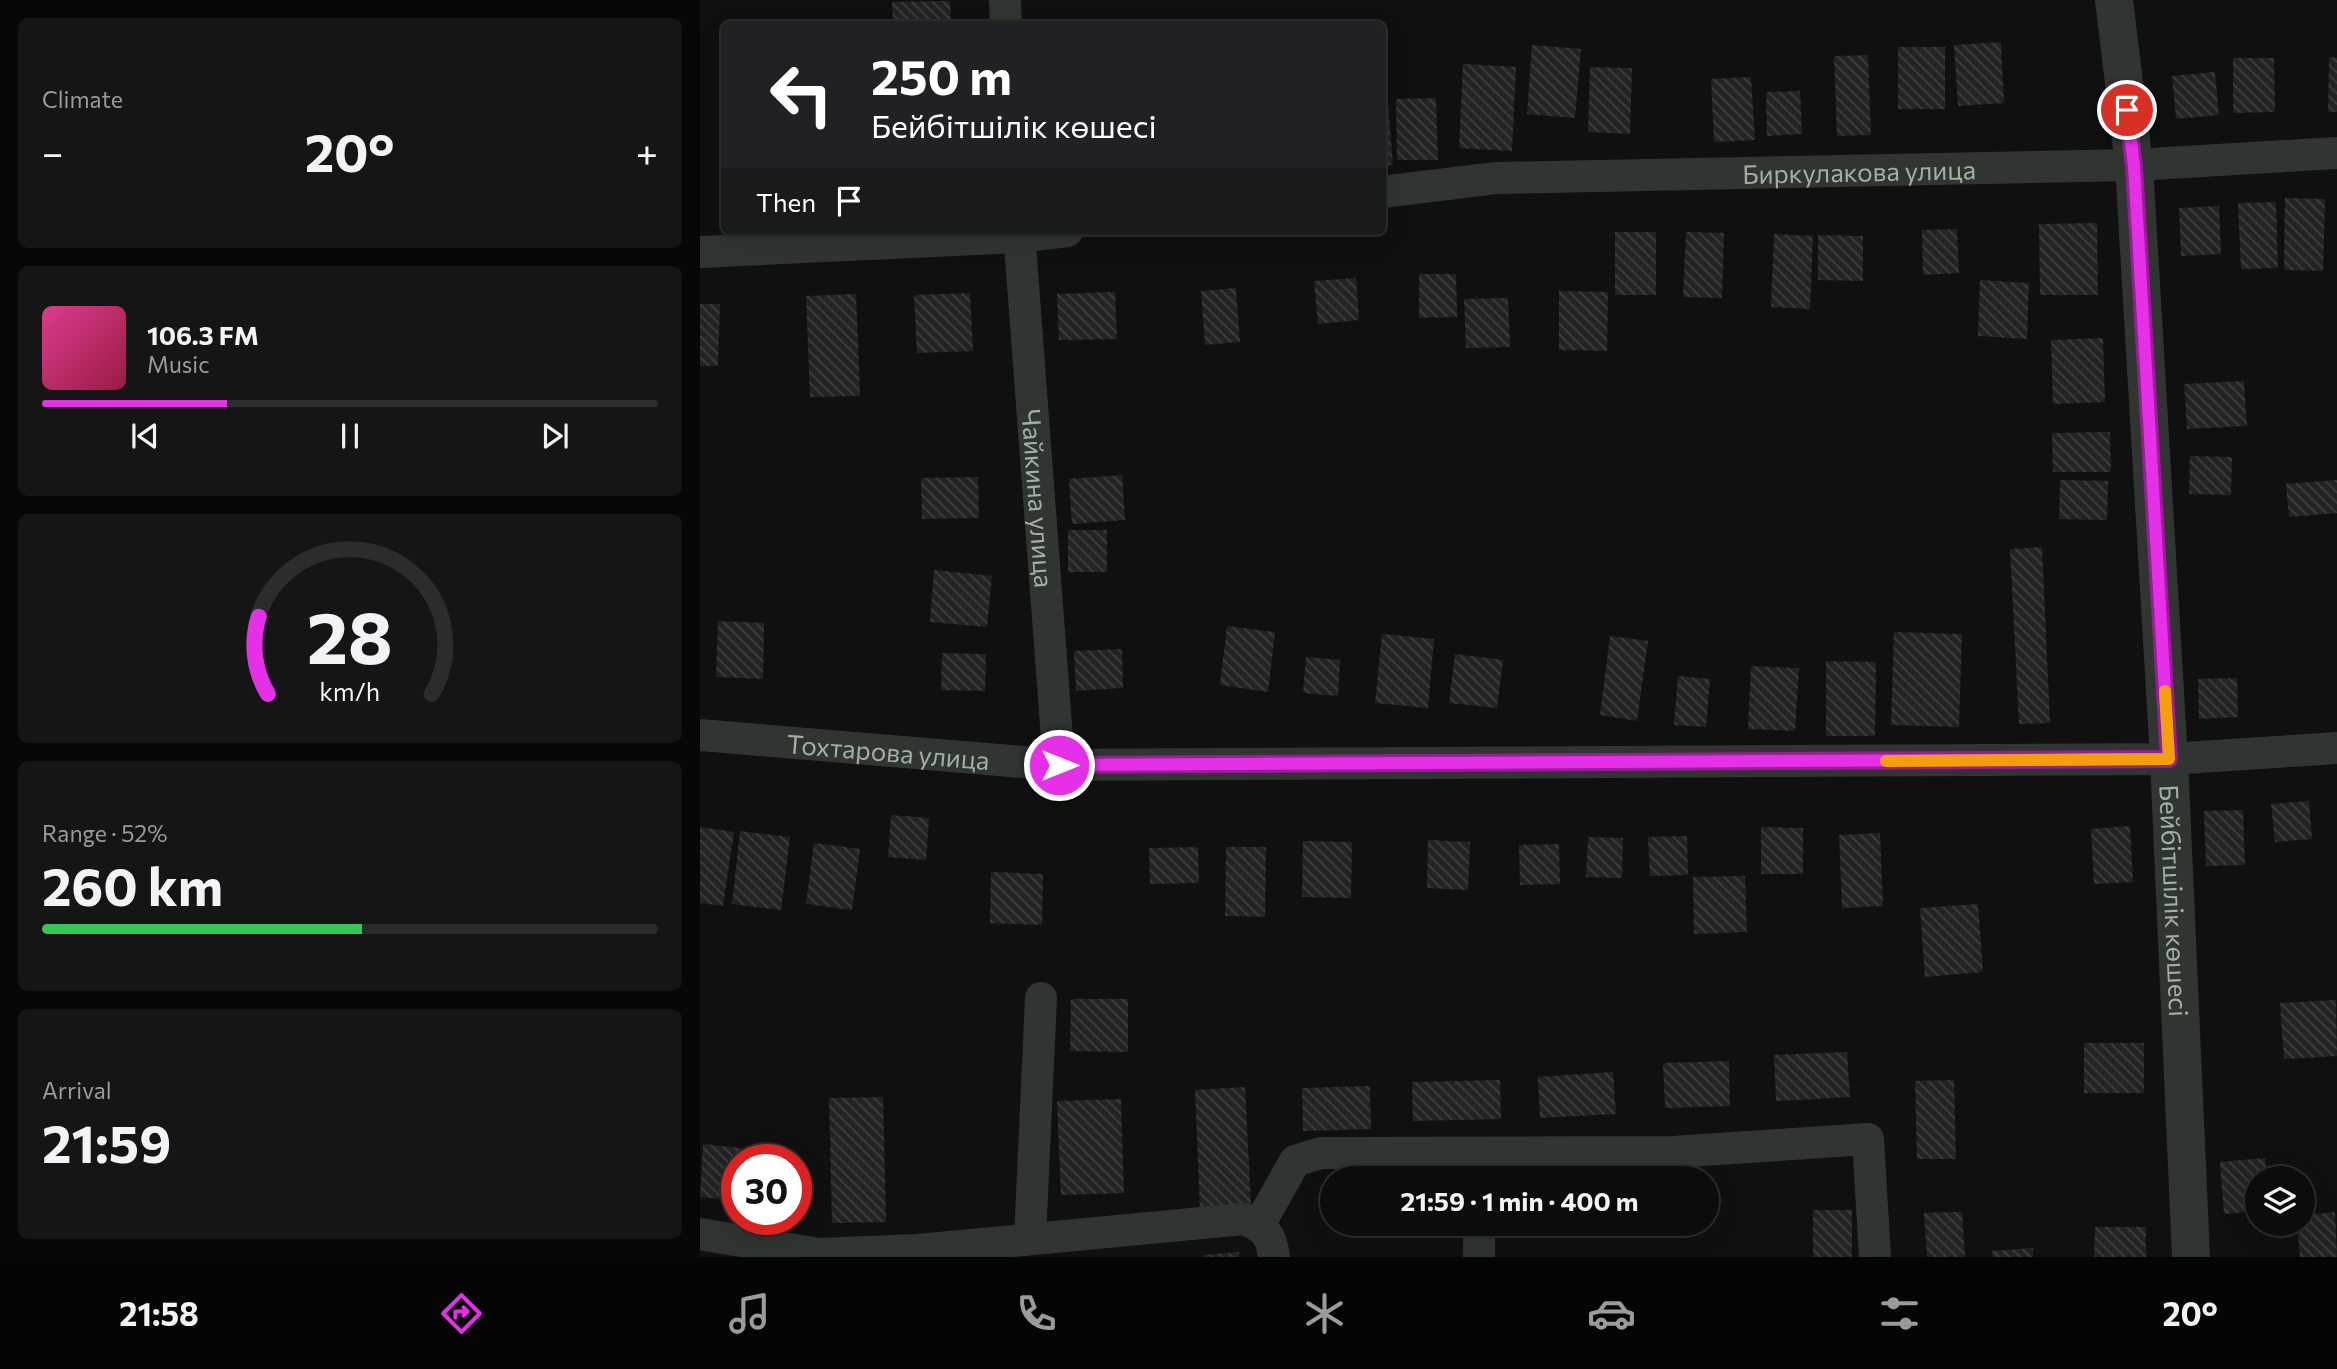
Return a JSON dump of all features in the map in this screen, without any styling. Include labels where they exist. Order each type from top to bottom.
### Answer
[{"type":"street","points":[[1005,0],[1006,21]]},
{"type":"street","name":"Бейбітшілік көшесі","points":[[2114,0],[2134,166],[2169,759],[2192,1257]]},
{"type":"street","name":"Биркулакова улица","points":[[1386,192],[1496,178],[2134,166],[2337,153]]},
{"type":"street","points":[[700,252],[1001,235]]},
{"type":"street","name":"Чайкина улица","points":[[1019,235],[1059,765]]},
{"type":"street","name":"Тохтарова улица","points":[[700,735],[1059,765],[2169,759],[2337,748]]},
{"type":"street","points":[[1030,1239],[1041,998]]},
{"type":"street","points":[[1259,1225],[1295,1161],[1321,1153],[1479,1165],[1868,1139],[1875,1257]]},
{"type":"street","points":[[700,1234],[820,1254],[918,1250],[1244,1219],[1259,1225],[1272,1240],[1274,1257]]},
{"type":"street","points":[[1479,1236],[1479,1257]]},
{"type":"building","points":[[950,1],[951,21],[893,21],[892,2]]},
{"type":"building","points":[[2001,42],[2004,103],[1958,106],[1954,45]]},
{"type":"building","points":[[1532,45],[1581,49],[1575,118],[1527,114]]},
{"type":"building","points":[[1898,47],[1945,47],[1945,109],[1898,109]]},
{"type":"building","points":[[1868,55],[1871,135],[1837,136],[1834,56]]},
{"type":"building","points":[[2329,57],[2337,58],[2337,112],[2328,112]]},
{"type":"building","points":[[2233,58],[2274,58],[2275,112],[2233,113]]},
{"type":"building","points":[[1463,64],[1516,67],[1512,151],[1459,148]]},
{"type":"building","points":[[1590,67],[1632,68],[1630,134],[1588,132]]},
{"type":"building","points":[[2215,72],[2219,115],[2176,119],[2172,76]]},
{"type":"building","points":[[1751,77],[1755,140],[1714,142],[1711,79]]},
{"type":"building","points":[[1386,91],[1387,91],[1393,165],[1386,166]]},
{"type":"building","points":[[1800,91],[1802,134],[1767,136],[1766,92]]},
{"type":"building","points":[[1436,98],[1438,160],[1397,160],[1396,99]]},
{"type":"building","points":[[2285,198],[2325,199],[2323,271],[2284,270]]},
{"type":"building","points":[[2276,202],[2278,268],[2241,269],[2238,203]]},
{"type":"building","points":[[2219,206],[2221,254],[2181,256],[2179,208]]},
{"type":"building","points":[[2097,223],[2098,295],[2040,295],[2039,224]]},
{"type":"building","points":[[1957,229],[1959,273],[1923,275],[1922,230]]},
{"type":"building","points":[[1615,232],[1656,232],[1656,295],[1615,295]]},
{"type":"building","points":[[1686,232],[1724,233],[1722,298],[1683,297]]},
{"type":"building","points":[[1774,234],[1813,236],[1810,309],[1771,307]]},
{"type":"building","points":[[1818,235],[1863,236],[1863,281],[1818,280]]},
{"type":"building","points":[[1419,274],[1456,274],[1457,317],[1419,318]]},
{"type":"building","points":[[1356,278],[1359,320],[1318,324],[1314,281]]},
{"type":"building","points":[[1980,280],[2029,283],[2027,339],[1978,336]]},
{"type":"building","points":[[1236,288],[1240,342],[1205,345],[1201,291]]},
{"type":"building","points":[[1559,291],[1608,292],[1607,351],[1559,350]]},
{"type":"building","points":[[1115,292],[1117,339],[1059,340],[1057,294]]},
{"type":"building","points":[[970,293],[973,351],[917,353],[914,295]]},
{"type":"building","points":[[856,294],[860,396],[810,397],[806,296]]},
{"type":"building","points":[[1508,298],[1510,347],[1466,348],[1464,299]]},
{"type":"building","points":[[700,304],[720,304],[718,366],[700,366]]},
{"type":"building","points":[[2103,338],[2105,402],[2053,404],[2051,340]]},
{"type":"building","points":[[2244,381],[2247,426],[2187,429],[2184,384]]},
{"type":"building","points":[[2110,432],[2111,472],[2053,472],[2052,433]]},
{"type":"building","points":[[2190,456],[2232,457],[2231,495],[2189,494]]},
{"type":"building","points":[[1122,475],[1125,520],[1072,524],[1069,479]]},
{"type":"building","points":[[978,477],[979,518],[922,519],[921,478]]},
{"type":"building","points":[[2060,480],[2108,481],[2107,520],[2059,519]]},
{"type":"building","points":[[2337,480],[2337,513],[2289,517],[2286,484]]},
{"type":"building","points":[[1068,530],[1107,530],[1107,572],[1068,572]]},
{"type":"building","points":[[2042,547],[2050,723],[2019,724],[2010,549]]},
{"type":"building","points":[[934,570],[992,576],[987,627],[930,622]]},
{"type":"building","points":[[718,621],[764,623],[763,679],[716,677]]},
{"type":"building","points":[[1227,626],[1275,632],[1268,692],[1220,685]]},
{"type":"building","points":[[1894,632],[1962,634],[1959,727],[1891,725]]},
{"type":"building","points":[[1382,634],[1434,639],[1428,708],[1375,703]]},
{"type":"building","points":[[1610,636],[1648,641],[1637,721],[1600,715]]},
{"type":"building","points":[[1122,649],[1123,688],[1076,691],[1074,651]]},
{"type":"building","points":[[942,653],[986,654],[985,691],[941,690]]},
{"type":"building","points":[[1455,654],[1503,660],[1497,708],[1449,703]]},
{"type":"building","points":[[1306,657],[1340,660],[1338,696],[1303,693]]},
{"type":"building","points":[[1826,661],[1876,662],[1875,736],[1826,736]]},
{"type":"building","points":[[1751,666],[1799,668],[1795,731],[1748,729]]},
{"type":"building","points":[[1678,676],[1710,679],[1706,727],[1674,725]]},
{"type":"building","points":[[2237,678],[2238,717],[2199,719],[2198,679]]},
{"type":"building","points":[[2309,801],[2312,839],[2275,842],[2271,804]]},
{"type":"building","points":[[2243,810],[2245,865],[2206,866],[2204,811]]},
{"type":"building","points":[[891,815],[929,818],[926,860],[888,857]]},
{"type":"building","points":[[2130,826],[2133,882],[2094,884],[2091,829]]},
{"type":"building","points":[[700,827],[734,832],[723,906],[700,903]]},
{"type":"building","points":[[1761,827],[1803,828],[1803,874],[1761,874]]},
{"type":"building","points":[[740,831],[790,837],[781,910],[732,904]]},
{"type":"building","points":[[1880,833],[1883,906],[1842,908],[1839,835]]},
{"type":"building","points":[[1687,836],[1688,875],[1650,876],[1648,837]]},
{"type":"building","points":[[1588,837],[1623,838],[1622,878],[1586,877]]},
{"type":"building","points":[[1428,840],[1470,842],[1468,890],[1427,888]]},
{"type":"building","points":[[1303,841],[1352,842],[1351,898],[1302,897]]},
{"type":"building","points":[[814,843],[860,849],[852,910],[806,904]]},
{"type":"building","points":[[1559,844],[1560,884],[1520,885],[1519,845]]},
{"type":"building","points":[[1198,847],[1199,883],[1150,884],[1149,848]]},
{"type":"building","points":[[1226,847],[1266,847],[1265,917],[1225,916]]},
{"type":"building","points":[[991,872],[1043,874],[1042,925],[990,923]]},
{"type":"building","points":[[1745,876],[1747,932],[1694,934],[1693,877]]},
{"type":"building","points":[[1978,904],[1983,972],[1925,977],[1920,908]]},
{"type":"building","points":[[1071,999],[1128,999],[1128,1052],[1070,1051]]},
{"type":"building","points":[[2336,1000],[2337,1056],[2284,1059],[2280,1003]]},
{"type":"building","points":[[2084,1043],[2144,1043],[2144,1093],[2084,1093]]},
{"type":"building","points":[[1847,1052],[1850,1097],[1776,1101],[1774,1055]]},
{"type":"building","points":[[1729,1061],[1730,1106],[1665,1108],[1663,1063]]},
{"type":"building","points":[[1613,1072],[1616,1114],[1540,1118],[1538,1077]]},
{"type":"building","points":[[1500,1080],[1501,1119],[1413,1121],[1412,1082]]},
{"type":"building","points":[[1954,1080],[1956,1159],[1917,1159],[1915,1081]]},
{"type":"building","points":[[1370,1086],[1371,1129],[1303,1131],[1302,1088]]},
{"type":"building","points":[[1245,1087],[1251,1207],[1200,1210],[1195,1090]]},
{"type":"building","points":[[883,1097],[886,1222],[832,1223],[829,1098]]},
{"type":"building","points":[[1121,1099],[1124,1193],[1061,1195],[1057,1101]]},
{"type":"building","points":[[703,1144],[721,1146],[721,1199],[700,1197]]},
{"type":"building","points":[[2265,1158],[2266,1166],[2245,1166],[2245,1212],[2224,1214],[2220,1162]]},
{"type":"building","points":[[1813,1210],[1852,1210],[1852,1257],[1813,1257]]},
{"type":"building","points":[[1962,1212],[1965,1257],[1927,1257],[1924,1213]]},
{"type":"building","points":[[2335,1212],[2337,1257],[2300,1257],[2298,1236],[2315,1236],[2315,1214]]},
{"type":"building","points":[[2095,1227],[2146,1227],[2146,1257],[2094,1257]]},
{"type":"building","points":[[2033,1248],[2033,1257],[1993,1257],[1992,1251]]},
{"type":"building","points":[[1239,1252],[1239,1257],[1203,1257],[1203,1255]]},
{"type":"slow traffic","points":[[1886,761],[2169,759],[2165,691]]},
{"type":"route","points":[[1059,765],[2169,759],[2134,166],[2127,110]]}]
